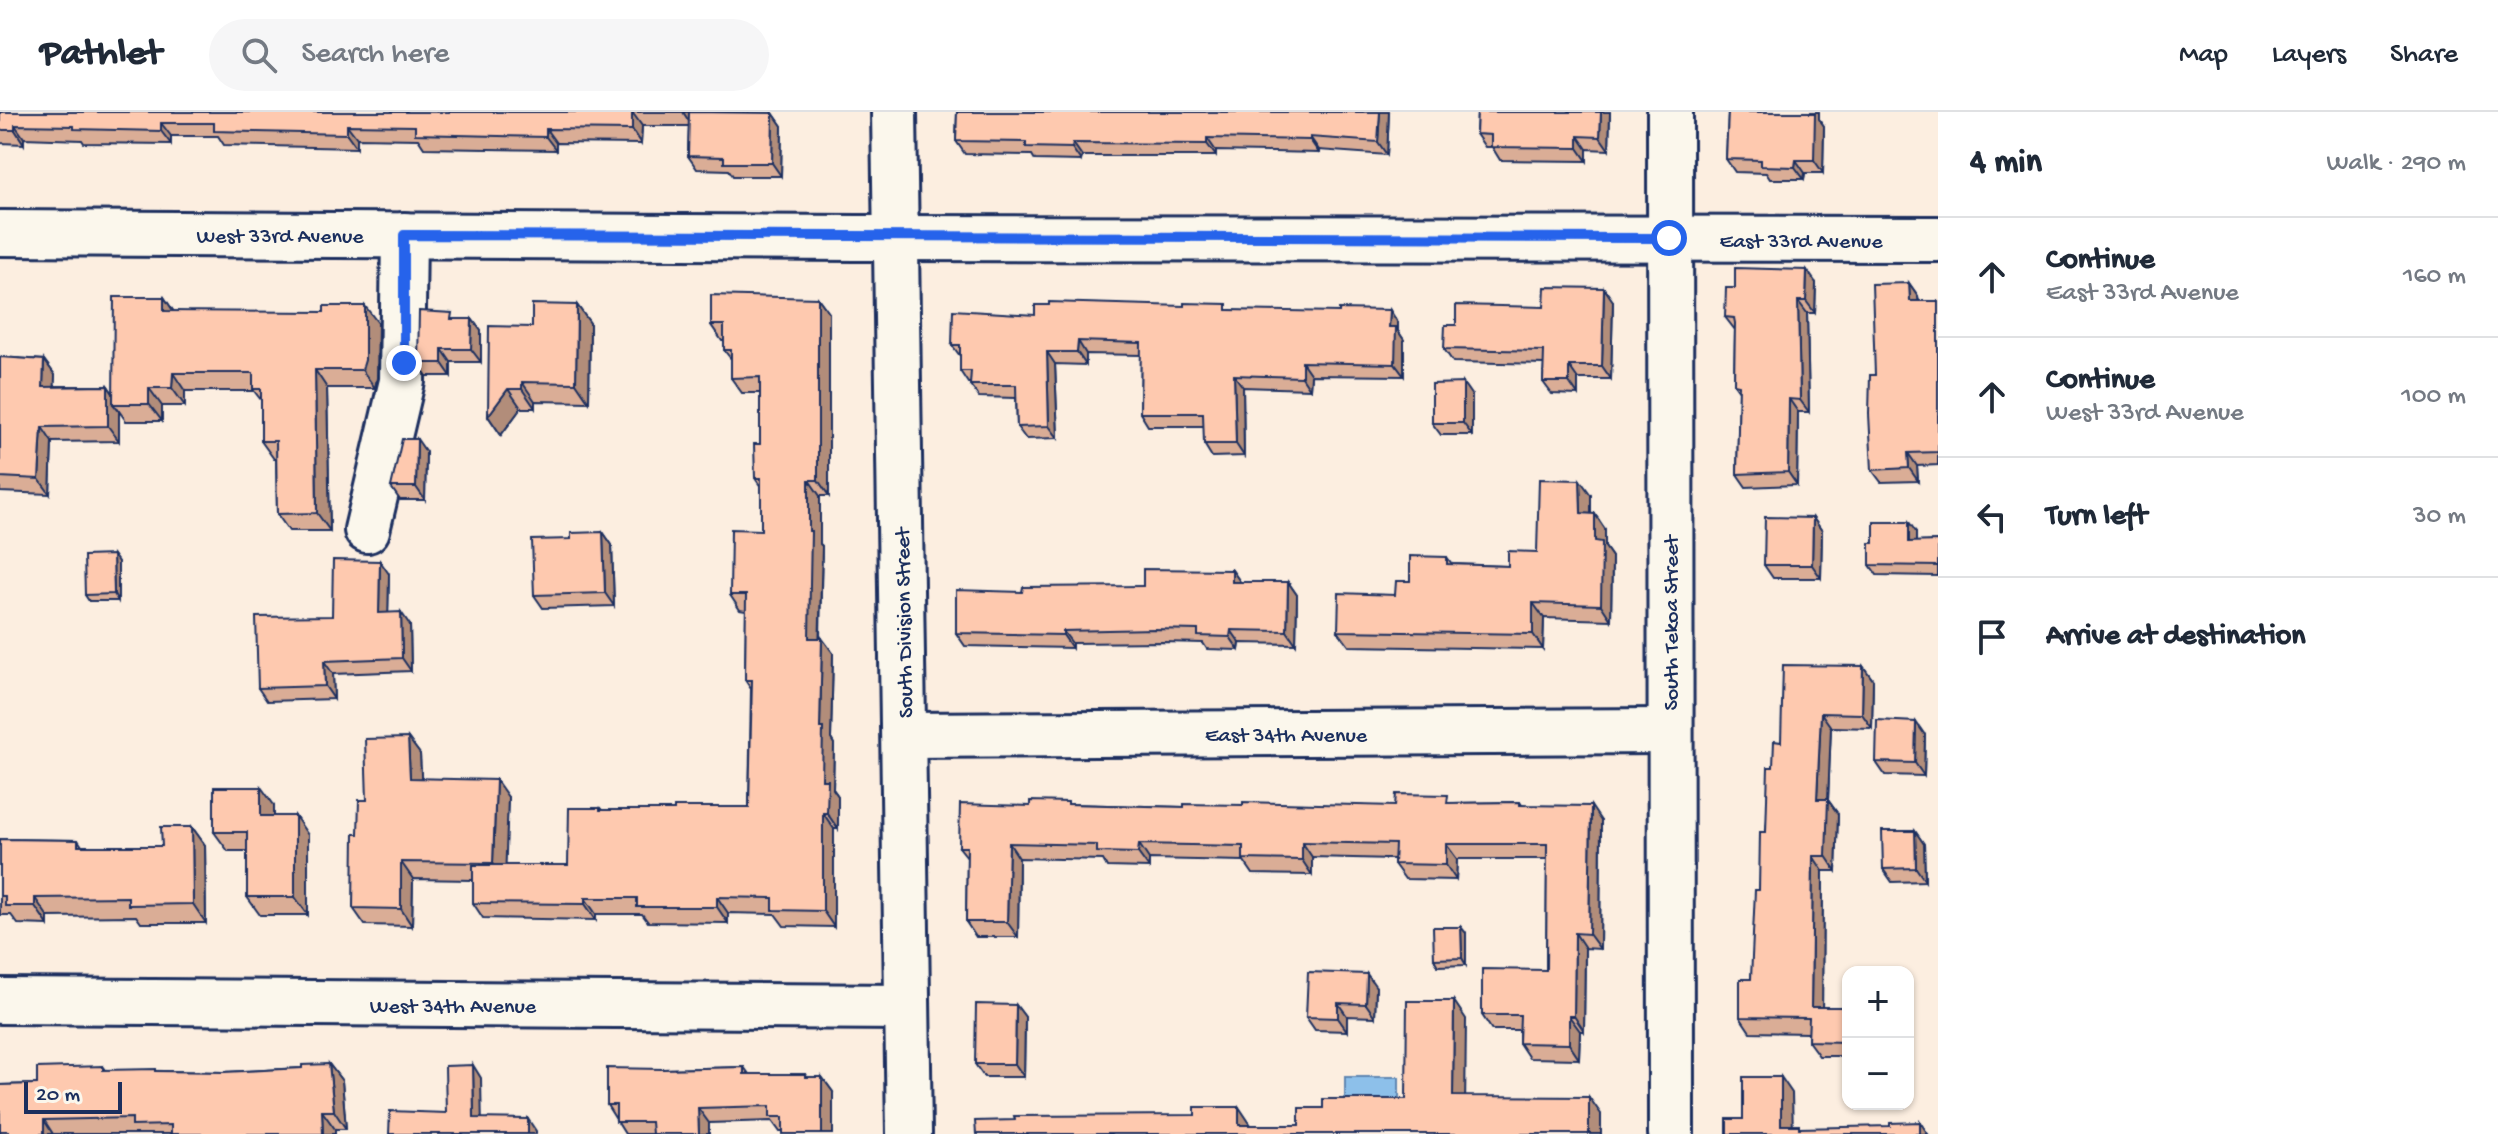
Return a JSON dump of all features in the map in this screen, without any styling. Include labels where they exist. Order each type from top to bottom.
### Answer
[{"type":"street","name":"South Division Street","points":[[894,112],[909,1134]]},
{"type":"street","name":"South Tekoa Street","points":[[1670,112],[1671,1134]]},
{"type":"street","name":"West 33rd Avenue","points":[[0,233],[897,238]]},
{"type":"street","points":[[367,530],[402,381],[404,235]]},
{"type":"street","name":"East 33rd Avenue","points":[[897,238],[1938,239]]},
{"type":"street","name":"East 34th Avenue","points":[[904,735],[1669,731]]},
{"type":"street","name":"West 34th Avenue","points":[[0,1001],[907,1007]]},
{"type":"water","points":[[1345,1077],[1399,1077],[1399,1104],[1345,1105]]},
{"type":"building","points":[[0,112],[632,112],[632,130],[546,129],[546,137],[415,134],[415,126],[347,125],[347,134],[214,131],[214,123],[161,123],[161,131],[15,125],[15,130],[0,130]]},
{"type":"building","points":[[689,112],[773,113],[772,163],[724,163],[724,157],[688,156]]},
{"type":"building","points":[[957,112],[1380,112],[1378,142],[1310,137],[1310,140],[1207,138],[1207,144],[1073,143],[1072,148],[1026,147],[1026,142],[956,141]]},
{"type":"building","points":[[1477,112],[1601,112],[1600,137],[1578,136],[1578,148],[1491,147],[1491,135],[1476,134]]},
{"type":"building","points":[[1728,112],[1815,113],[1814,160],[1796,160],[1795,167],[1761,166],[1761,160],[1726,159]]},
{"type":"building","points":[[1735,268],[1807,270],[1806,301],[1798,301],[1800,400],[1789,399],[1788,472],[1737,474],[1739,385],[1734,384],[1735,323],[1734,318],[1725,317],[1726,288],[1735,288]]},
{"type":"building","points":[[1909,283],[1910,301],[1938,301],[1938,452],[1908,453],[1909,468],[1872,470],[1870,375],[1875,375],[1872,284]]},
{"type":"building","points":[[1545,287],[1604,288],[1602,366],[1569,366],[1569,382],[1543,382],[1544,351],[1444,349],[1445,325],[1456,325],[1456,305],[1544,307]]},
{"type":"building","points":[[711,295],[818,298],[818,480],[809,480],[809,638],[822,638],[822,780],[828,780],[827,813],[823,813],[823,911],[773,910],[773,898],[717,897],[717,907],[637,907],[637,898],[585,898],[585,904],[473,903],[473,865],[568,865],[569,808],[674,810],[674,807],[749,807],[752,680],[745,680],[746,595],[730,595],[731,529],[761,530],[761,478],[755,478],[754,444],[760,444],[760,377],[731,378],[731,350],[724,350],[724,325],[711,325]]},
{"type":"building","points":[[114,297],[164,297],[164,311],[324,312],[324,306],[365,306],[365,360],[362,370],[315,370],[317,513],[277,514],[276,441],[261,441],[261,389],[253,389],[253,373],[173,373],[172,388],[149,388],[149,404],[113,404]]},
{"type":"building","points":[[1049,302],[1184,306],[1184,303],[1227,304],[1227,310],[1390,310],[1389,327],[1396,327],[1395,364],[1302,362],[1302,377],[1234,375],[1236,444],[1204,444],[1203,413],[1140,413],[1141,343],[1078,341],[1077,352],[1047,352],[1049,426],[1017,427],[1016,385],[970,385],[971,371],[960,371],[960,345],[952,345],[953,310],[1035,315],[1035,305],[1049,305]]},
{"type":"building","points":[[532,304],[577,305],[576,383],[522,382],[522,389],[508,389],[488,416],[489,326],[532,327]]},
{"type":"building","points":[[419,311],[452,313],[451,319],[472,319],[471,349],[442,349],[442,363],[418,363]]},
{"type":"building","points":[[0,357],[44,360],[43,387],[108,386],[108,426],[42,427],[39,479],[0,477]]},
{"type":"building","points":[[1463,383],[1463,423],[1432,423],[1432,384]]},
{"type":"building","points":[[402,439],[417,439],[416,487],[391,487]]},
{"type":"building","points":[[1539,479],[1580,480],[1581,513],[1595,514],[1595,541],[1602,542],[1601,605],[1533,603],[1533,634],[1338,631],[1339,593],[1395,595],[1396,581],[1410,581],[1410,556],[1447,557],[1447,564],[1508,566],[1508,551],[1537,552]]},
{"type":"building","points":[[1765,517],[1813,518],[1812,565],[1764,565]]},
{"type":"building","points":[[1874,522],[1909,522],[1909,542],[1938,541],[1938,566],[1870,565]]},
{"type":"building","points":[[603,532],[605,593],[534,595],[532,540],[571,539],[571,533]]},
{"type":"building","points":[[113,555],[114,594],[85,595],[84,556]]},
{"type":"building","points":[[333,560],[380,561],[379,613],[401,612],[402,658],[324,661],[325,686],[258,688],[256,617],[332,616]]},
{"type":"building","points":[[1143,569],[1232,570],[1232,582],[1288,582],[1287,631],[1231,630],[1230,637],[1198,636],[1198,630],[1154,629],[1063,631],[1063,635],[956,633],[956,590],[1022,592],[1023,587],[1143,586]]},
{"type":"building","points":[[1783,665],[1863,666],[1862,714],[1821,713],[1817,799],[1828,799],[1826,856],[1813,856],[1811,1007],[1842,1007],[1842,1042],[1808,1041],[1809,1018],[1740,1017],[1740,979],[1751,979],[1755,890],[1759,890],[1760,832],[1766,832],[1768,767],[1773,767],[1774,741],[1781,742]]},
{"type":"building","points":[[1877,720],[1916,722],[1915,763],[1876,762]]},
{"type":"building","points":[[408,738],[410,778],[496,780],[493,863],[401,862],[401,909],[353,908],[354,834],[358,834],[359,800],[367,800],[365,739]]},
{"type":"building","points":[[214,787],[261,787],[261,816],[295,816],[295,897],[247,897],[247,832],[214,832]]},
{"type":"building","points":[[1396,794],[1448,795],[1447,803],[1520,802],[1520,805],[1591,806],[1589,934],[1575,933],[1574,1016],[1569,1016],[1569,1044],[1519,1043],[1520,1015],[1482,1015],[1482,969],[1546,970],[1547,844],[1446,844],[1446,865],[1394,864],[1395,844],[1302,842],[1302,860],[1243,859],[1243,846],[1139,844],[1138,853],[1097,852],[1097,845],[1009,843],[1007,922],[966,922],[967,847],[959,847],[960,804],[1030,806],[1030,801],[1184,807],[1184,804],[1243,805],[1243,802],[1395,806]]},
{"type":"building","points":[[161,827],[192,827],[193,904],[128,905],[128,897],[35,898],[35,906],[5,906],[5,896],[0,896],[0,839],[78,840],[78,846],[162,846]]},
{"type":"building","points":[[1882,831],[1915,831],[1916,868],[1883,869]]},
{"type":"building","points":[[1433,927],[1461,927],[1462,958],[1434,959]]},
{"type":"building","points":[[1308,972],[1367,974],[1366,1004],[1338,1003],[1338,1018],[1306,1017]]},
{"type":"building","points":[[1407,1001],[1454,1001],[1453,1096],[1589,1097],[1589,1134],[976,1134],[975,1121],[1015,1120],[1014,1116],[1195,1115],[1195,1107],[1239,1107],[1239,1125],[1299,1125],[1299,1108],[1323,1108],[1323,1099],[1406,1099]]},
{"type":"building","points":[[976,1004],[1016,1005],[1015,1064],[975,1064]]},
{"type":"building","points":[[329,1064],[334,1111],[322,1111],[323,1134],[171,1134],[171,1125],[132,1126],[132,1118],[44,1120],[44,1134],[0,1131],[0,1085],[37,1084],[37,1068],[103,1066],[103,1070],[224,1072]]},
{"type":"building","points":[[473,1065],[474,1118],[528,1119],[528,1134],[389,1134],[390,1111],[446,1113],[445,1066]]},
{"type":"building","points":[[744,1067],[744,1074],[822,1077],[822,1134],[783,1134],[783,1117],[770,1117],[770,1106],[698,1108],[699,1134],[652,1134],[651,1122],[616,1122],[616,1105],[607,1105],[607,1068]]},
{"type":"building","points":[[1743,1077],[1781,1077],[1781,1125],[1799,1125],[1799,1128],[1890,1126],[1890,1123],[1920,1122],[1920,1134],[1727,1134],[1727,1119],[1743,1119]]},
{"type":"route","points":[[404,363],[404,235],[1669,238]]}]
